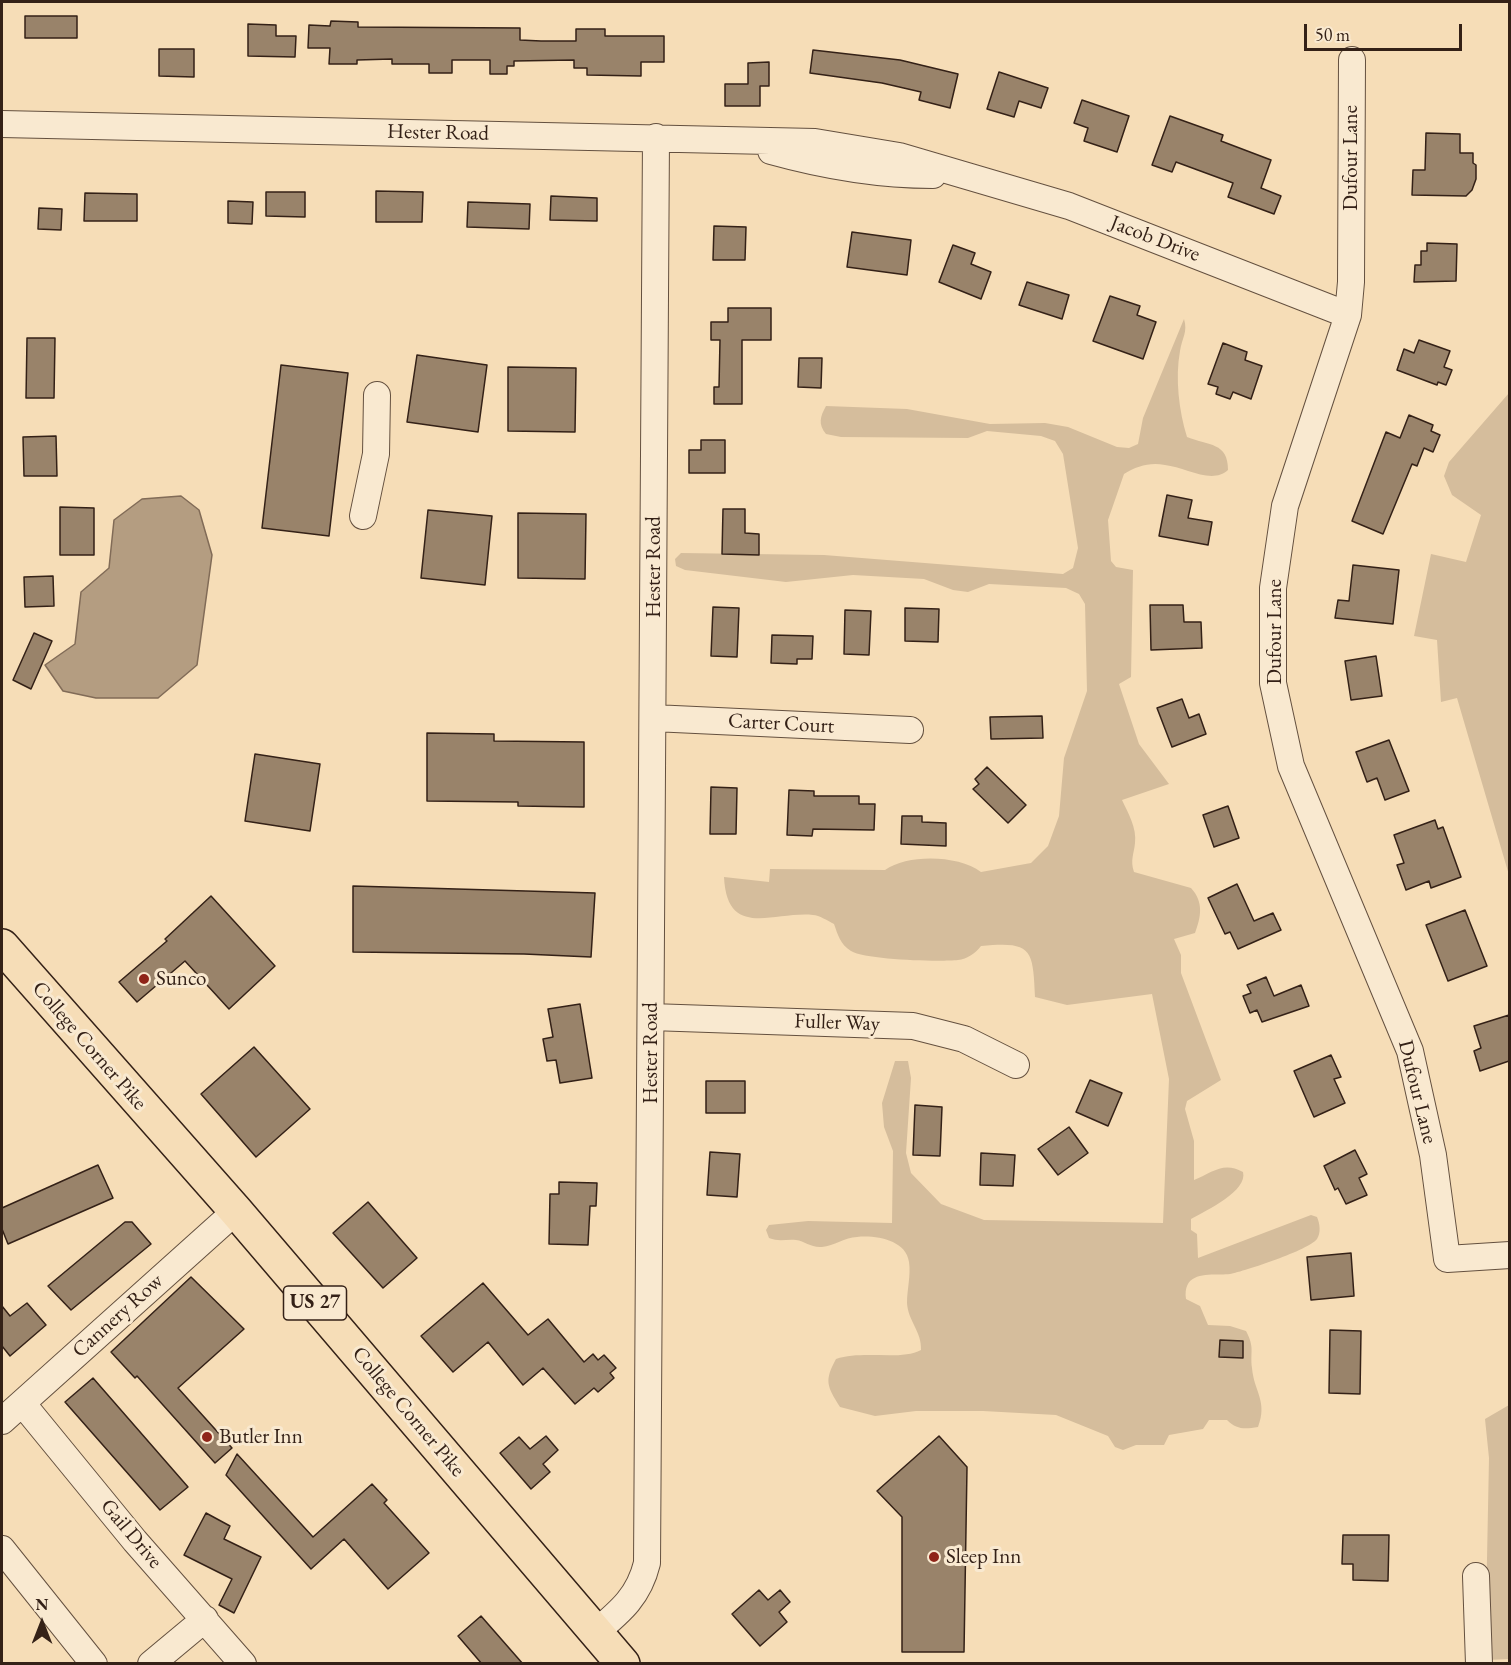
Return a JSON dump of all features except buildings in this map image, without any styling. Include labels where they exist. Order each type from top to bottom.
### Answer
[{"type":"highway","name":"College Corner Pike","points":[[2,946],[236,1211],[623,1664]]},
{"type":"street","name":"Dufour Lane","points":[[1352,60],[1351,282],[1348,315],[1285,506],[1273,588],[1273,683],[1291,766],[1410,1052],[1433,1155],[1447,1259],[1509,1255]]},
{"type":"street","name":"Hester Road","points":[[2,124],[656,137],[647,1563],[642,1583],[631,1602],[596,1632]]},
{"type":"street","name":"Jacob Drive","points":[[656,137],[738,142],[809,162],[894,175],[958,175],[1069,206],[1348,315]]},
{"type":"street","points":[[363,516],[376,454],[377,395]]},
{"type":"street","name":"Carter Court","points":[[653,718],[910,730]]},
{"type":"street","name":"Fuller Way","points":[[651,1017],[913,1026],[964,1039],[1016,1065]]},
{"type":"street","name":"Cannery Row","points":[[2,1421],[236,1211]]},
{"type":"street","name":"Gail Drive","points":[[22,1402],[135,1541],[243,1664]]},
{"type":"street","points":[[2,1549],[94,1664]]},
{"type":"street","points":[[1476,1576],[1479,1664]]},
{"type":"street","points":[[151,1664],[205,1619]]},
{"type":"shaded area","points":[[1184,319],[1185,331],[1181,346],[1178,383],[1187,437],[1216,446],[1221,450],[1225,454],[1228,470],[1222,474],[1206,476],[1159,464],[1144,465],[1134,469],[1124,474],[1108,520],[1111,561],[1116,567],[1133,570],[1131,677],[1119,684],[1139,744],[1169,784],[1122,800],[1135,832],[1132,860],[1134,872],[1191,888],[1200,904],[1199,921],[1195,933],[1174,939],[1181,955],[1181,973],[1221,1080],[1187,1101],[1185,1109],[1194,1141],[1194,1180],[1223,1168],[1243,1172],[1243,1179],[1233,1193],[1191,1219],[1191,1230],[1197,1234],[1198,1258],[1311,1215],[1317,1217],[1319,1225],[1317,1239],[1302,1249],[1262,1265],[1230,1274],[1194,1278],[1186,1289],[1186,1299],[1200,1306],[1208,1325],[1230,1326],[1246,1331],[1251,1346],[1253,1376],[1261,1403],[1261,1418],[1258,1427],[1249,1428],[1234,1426],[1227,1420],[1209,1420],[1203,1429],[1169,1435],[1164,1445],[1136,1445],[1123,1450],[1115,1447],[1108,1436],[1056,1415],[983,1411],[916,1411],[875,1416],[840,1407],[832,1394],[829,1383],[830,1373],[836,1359],[858,1355],[903,1355],[921,1350],[907,1303],[909,1262],[907,1255],[896,1244],[873,1237],[853,1237],[822,1247],[796,1240],[773,1239],[769,1238],[766,1230],[769,1225],[808,1221],[892,1223],[893,1151],[884,1127],[882,1103],[895,1061],[908,1061],[911,1078],[906,1153],[911,1173],[941,1204],[984,1220],[1163,1223],[1169,1079],[1152,994],[1067,1005],[1035,997],[1030,958],[1020,947],[1011,945],[981,946],[971,955],[958,960],[903,960],[859,954],[844,945],[834,924],[818,916],[755,918],[743,916],[734,909],[727,897],[724,877],[769,882],[770,869],[885,870],[906,861],[919,859],[960,862],[981,872],[1031,863],[1048,846],[1059,816],[1064,758],[1087,691],[1085,604],[1079,594],[1066,588],[989,584],[968,592],[953,590],[924,579],[853,575],[786,582],[685,570],[676,566],[675,559],[681,553],[824,555],[1063,574],[1073,568],[1078,548],[1063,454],[1055,441],[1041,436],[987,431],[968,438],[841,437],[826,434],[823,430],[821,417],[824,410],[826,406],[907,409],[990,424],[1045,423],[1068,427],[1117,447],[1129,448],[1138,444],[1143,418]]},
{"type":"shaded area","points":[[1509,393],[1509,875],[1457,698],[1441,702],[1437,640],[1414,636],[1431,554],[1466,562],[1481,515],[1452,495],[1444,476],[1449,462]]},
{"type":"shaded area","points":[[181,496],[199,510],[212,555],[197,665],[158,698],[96,698],[63,691],[45,665],[75,644],[81,592],[109,568],[114,520],[142,499]]},
{"type":"shaded area","points":[[1509,1405],[1510,1659],[1485,1660],[1489,1458],[1485,1419]]},
{"type":"place","name":"Sunco","points":[[144,979]]},
{"type":"place","name":"Butler Inn","points":[[207,1437]]},
{"type":"place","name":"Sleep Inn","points":[[934,1557]]}]
